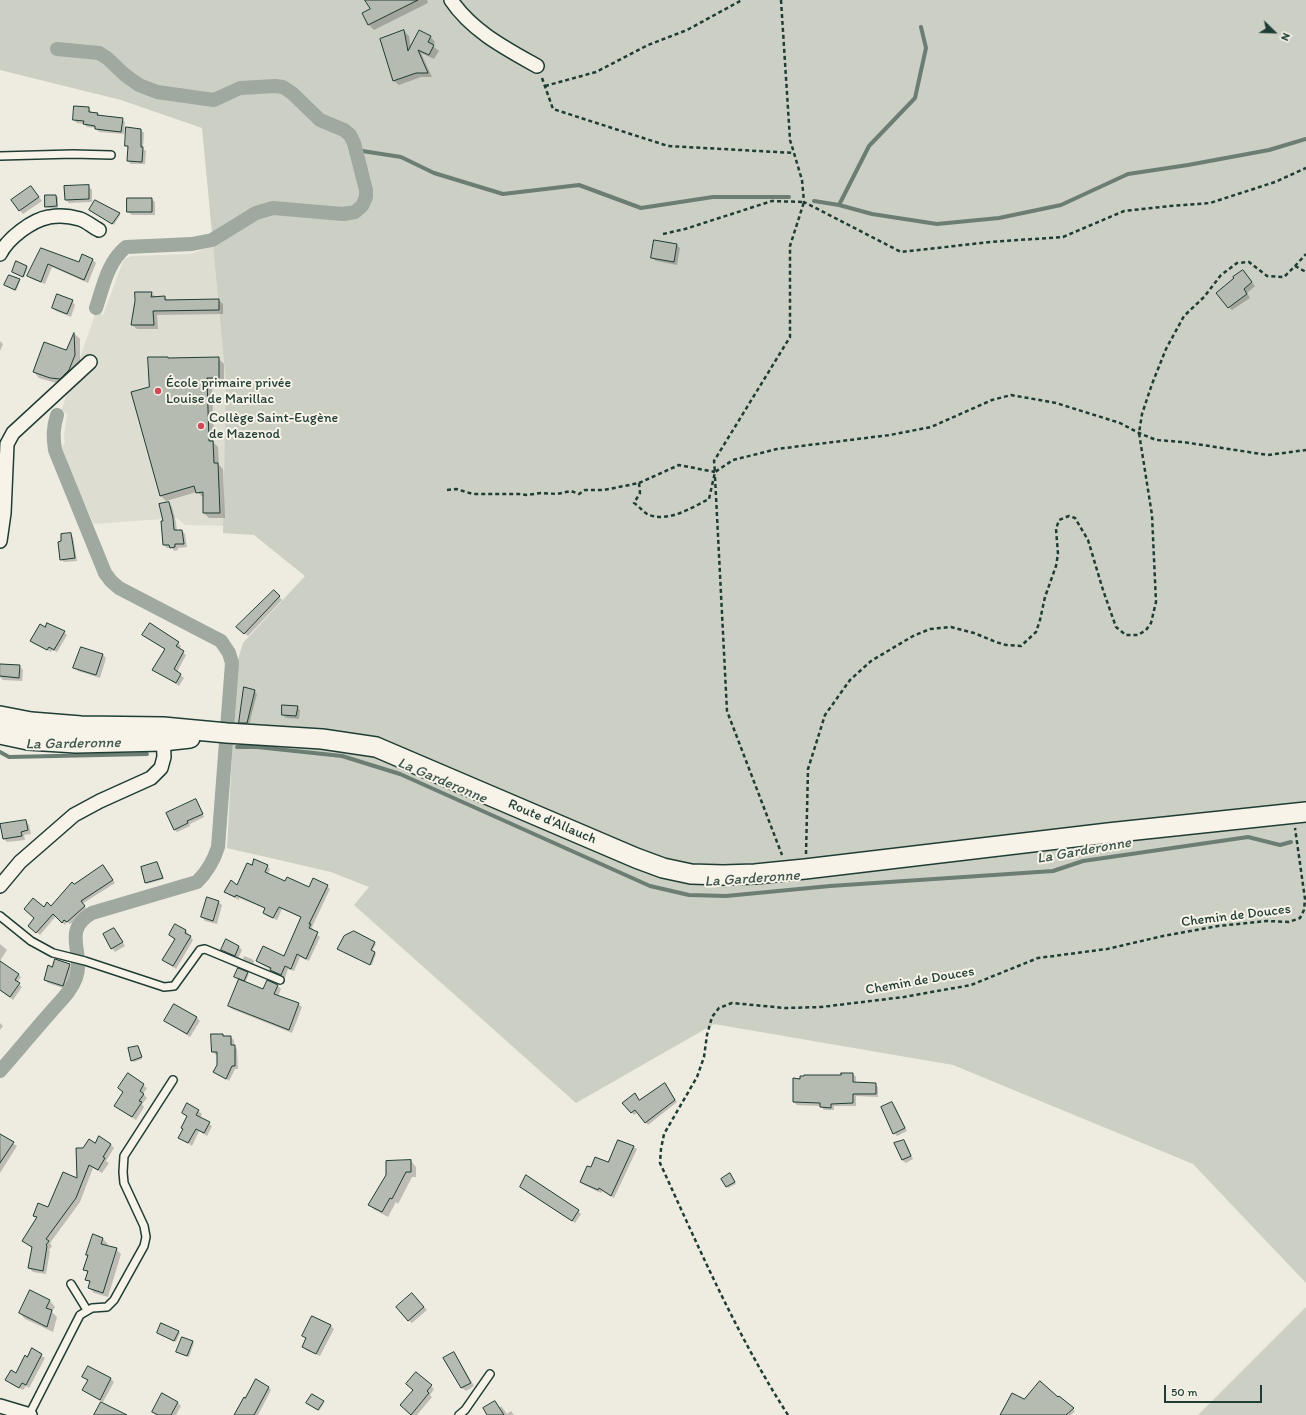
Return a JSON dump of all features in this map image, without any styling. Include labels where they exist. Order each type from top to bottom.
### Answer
[{"type":"main road","name":"Route d'Allauch","points":[[0,716],[31,722],[163,734]]},
{"type":"main road","name":"Route d'Allauch","points":[[0,734],[28,740],[76,743],[163,734],[227,733],[322,739],[376,747],[636,858],[663,868],[691,874],[723,875],[797,870],[1108,833],[1300,813]]},
{"type":"street","points":[[451,0],[477,29],[537,66]]},
{"type":"street","points":[[0,254],[4,246],[17,232],[48,217],[64,216],[81,220],[99,230]]},
{"type":"street","points":[[0,541],[4,513],[7,444],[13,433],[90,362]]},
{"type":"street","points":[[0,886],[20,862],[74,815],[100,801],[151,778],[161,768],[164,756],[163,734]]},
{"type":"street","points":[[0,1406],[29,1415]]},
{"type":"lane","points":[[0,156],[73,154],[111,155]]},
{"type":"lane","points":[[0,916],[32,941],[53,953],[85,961],[164,987],[174,986],[200,950],[205,949],[280,980]]},
{"type":"lane","points":[[29,1415],[80,1316],[87,1310],[107,1307],[114,1300],[144,1246],[146,1237],[144,1226],[124,1183],[124,1156],[173,1080]]},
{"type":"lane","points":[[71,1284],[87,1310]]},
{"type":"lane","points":[[459,1415],[465,1410],[490,1374]]},
{"type":"path","points":[[545,86],[596,72],[648,45],[687,30],[742,0]]},
{"type":"path","points":[[780,0],[790,140],[802,180],[804,202],[790,246],[790,337],[714,461],[727,711],[797,870]]},
{"type":"path","points":[[537,66],[553,109],[668,146],[794,153]]},
{"type":"path","points":[[663,234],[685,229],[772,201],[804,202],[901,252],[990,242],[1063,237],[1124,211],[1210,203],[1275,182],[1306,168]]},
{"type":"path","points":[[797,870],[808,769],[826,715],[850,680],[871,661],[913,636],[930,629],[951,627],[974,633],[1006,645],[1021,646],[1028,641],[1036,632],[1045,597],[1056,566],[1058,554],[1056,529],[1059,520],[1069,516],[1075,518],[1088,540],[1116,627],[1126,635],[1138,635],[1146,630],[1151,623],[1156,602],[1152,515],[1139,433],[1142,414],[1166,349],[1184,316],[1204,297],[1221,275],[1237,263],[1249,262],[1267,276],[1284,276],[1296,266],[1306,254]]},
{"type":"path","points":[[1296,266],[1306,272]]},
{"type":"path","points":[[639,483],[640,493],[634,503],[648,514],[668,517],[685,511],[709,499],[715,472],[733,460],[777,450],[890,435],[931,427],[992,400],[1011,395],[1063,406],[1120,423],[1156,440],[1183,442],[1268,455],[1306,450]]},
{"type":"path","points":[[447,490],[456,489],[473,494],[526,495],[541,493],[557,494],[571,491],[579,494],[585,490],[604,490],[639,483],[679,465],[715,472]]},
{"type":"path","name":"Chemin de Douces","points":[[788,1415],[771,1389],[720,1292],[660,1163],[664,1134],[697,1077],[704,1057],[707,1035],[712,1017],[719,1008],[732,1003],[785,1008],[821,1007],[904,997],[971,985],[1038,958],[1107,949],[1163,936],[1218,926],[1267,921],[1289,922],[1300,918],[1304,910],[1306,899],[1300,813]]},
{"type":"shaded area","points":[[0,0],[1306,0],[1306,1283],[1193,1164],[953,1065],[714,1024],[576,1103],[354,905],[369,887],[331,872],[227,848],[237,663],[243,643],[305,576],[254,535],[223,533],[226,381],[202,128],[121,100],[0,70]]},
{"type":"shaded area","name":"École primaire privée Louise de Marillac","points":[[233,238],[245,526],[185,525],[177,518],[94,524],[58,450],[65,443],[64,436],[67,414],[61,411],[96,312],[103,315],[124,259],[132,256],[190,254]]},
{"type":"shaded area","points":[[1306,1307],[1306,1415],[1198,1415]]},
{"type":"building","points":[[365,0],[418,0],[368,25],[362,13],[370,9]]},
{"type":"building","points":[[404,30],[408,51],[419,30],[431,36],[428,42],[434,45],[429,55],[418,50],[428,73],[416,73],[393,81],[380,39]]},
{"type":"building","points":[[74,106],[89,107],[89,112],[98,113],[97,115],[123,118],[121,132],[95,129],[95,126],[83,124],[84,121],[73,120]]},
{"type":"building","points":[[126,127],[141,129],[141,147],[143,147],[142,162],[127,161],[128,146],[125,146]]},
{"type":"building","points":[[89,185],[89,199],[65,200],[64,186]]},
{"type":"building","points":[[31,186],[39,197],[19,211],[11,200]]},
{"type":"building","points":[[45,195],[56,195],[57,206],[45,207]]},
{"type":"building","points":[[127,198],[152,198],[152,212],[127,212]]},
{"type":"building","points":[[95,200],[120,213],[112,224],[89,210]]},
{"type":"building","points":[[654,240],[677,244],[674,262],[651,258]]},
{"type":"building","points":[[41,248],[79,262],[82,254],[93,259],[84,280],[48,264],[41,282],[27,276]]},
{"type":"building","points":[[16,261],[27,266],[23,277],[12,272]]},
{"type":"building","points":[[1243,270],[1252,282],[1244,289],[1247,294],[1228,308],[1216,293]]},
{"type":"building","points":[[9,275],[20,279],[15,290],[4,285]]},
{"type":"building","points":[[135,292],[152,292],[151,297],[165,296],[165,300],[219,299],[219,310],[153,311],[154,325],[131,325]]},
{"type":"building","points":[[57,294],[73,300],[67,314],[52,308]]},
{"type":"building","points":[[74,333],[75,355],[69,370],[60,379],[50,378],[33,372],[44,342],[66,350]]},
{"type":"building","points":[[148,357],[219,357],[219,378],[207,378],[209,441],[213,441],[214,463],[218,463],[220,513],[203,513],[203,492],[196,493],[194,486],[160,496],[131,392],[149,387]]},
{"type":"building","points":[[169,502],[174,530],[182,530],[184,544],[175,544],[175,547],[170,548],[169,545],[163,545],[161,521],[163,521],[159,504]]},
{"type":"building","points":[[71,533],[75,558],[60,560],[58,542],[61,541],[61,534]]},
{"type":"building","points":[[274,590],[280,596],[244,634],[236,627]]},
{"type":"building","points":[[47,623],[65,631],[54,650],[49,647],[47,650],[30,641],[40,624],[45,627]]},
{"type":"building","points":[[150,623],[179,642],[176,646],[184,651],[174,669],[181,674],[176,683],[152,670],[165,649],[142,635]]},
{"type":"building","points":[[81,647],[103,654],[96,675],[73,668]]},
{"type":"building","points":[[0,664],[20,665],[19,678],[0,676]]},
{"type":"building","points":[[244,687],[255,690],[247,723],[239,723]]},
{"type":"building","points":[[282,705],[298,706],[296,716],[282,715]]},
{"type":"building","points":[[196,799],[203,814],[187,821],[188,823],[174,830],[166,813]]},
{"type":"building","points":[[26,820],[28,830],[21,832],[22,836],[3,839],[0,824]]},
{"type":"building","points":[[254,859],[268,865],[265,872],[285,881],[287,877],[309,887],[313,878],[328,885],[309,924],[311,924],[309,928],[318,932],[306,959],[297,954],[291,969],[285,966],[281,975],[270,970],[271,968],[256,961],[263,946],[284,956],[301,917],[279,907],[273,918],[263,913],[265,908],[236,895],[235,897],[224,892],[231,880],[237,885],[247,863],[252,865]]},
{"type":"building","points":[[157,862],[163,878],[145,883],[141,867]]},
{"type":"building","points":[[103,865],[113,880],[81,901],[85,906],[67,922],[64,920],[62,923],[53,914],[36,933],[28,926],[34,918],[24,909],[33,898],[44,907],[47,902],[51,906],[72,882],[74,884]]},
{"type":"building","points":[[207,897],[219,901],[213,921],[201,917]]},
{"type":"building","points":[[175,924],[186,930],[185,933],[191,936],[173,966],[162,960],[175,939],[169,935]]},
{"type":"building","points":[[114,928],[123,942],[111,949],[103,934]]},
{"type":"building","points":[[354,931],[375,942],[371,950],[375,952],[370,965],[337,949],[344,936]]},
{"type":"building","points":[[226,939],[239,946],[235,956],[221,950]]},
{"type":"building","points":[[55,959],[70,964],[63,986],[44,980],[48,965],[52,967]]},
{"type":"building","points":[[0,961],[19,974],[15,980],[20,983],[10,997],[0,990]]},
{"type":"building","points":[[238,968],[248,972],[244,981],[234,977]]},
{"type":"building","points":[[239,979],[263,989],[267,980],[278,985],[274,994],[299,1003],[289,1030],[228,1006]]},
{"type":"building","points":[[174,1004],[197,1017],[187,1034],[164,1021]]},
{"type":"building","points":[[211,1034],[231,1036],[231,1045],[235,1045],[235,1066],[232,1066],[226,1079],[213,1072],[217,1065],[217,1052],[212,1052]]},
{"type":"building","points":[[138,1046],[142,1057],[131,1061],[128,1048]]},
{"type":"building","points":[[128,1073],[144,1084],[140,1091],[144,1094],[139,1101],[142,1102],[132,1117],[114,1106],[123,1092],[118,1088]]},
{"type":"building","points":[[841,1073],[853,1073],[853,1082],[876,1083],[876,1094],[853,1094],[853,1103],[831,1104],[831,1108],[820,1107],[820,1103],[793,1102],[793,1078],[800,1079],[800,1076],[804,1075],[841,1075]]},
{"type":"building","points":[[665,1083],[675,1100],[645,1123],[635,1110],[631,1113],[622,1103],[635,1093],[639,1100]]},
{"type":"building","points":[[892,1102],[905,1128],[893,1134],[881,1107]]},
{"type":"building","points":[[187,1103],[199,1110],[196,1115],[210,1122],[204,1133],[196,1129],[188,1143],[178,1138],[183,1129],[181,1128],[187,1116],[182,1113]]},
{"type":"building","points":[[0,1134],[14,1142],[0,1163]]},
{"type":"building","points":[[99,1136],[111,1144],[103,1157],[105,1158],[98,1170],[89,1165],[76,1198],[46,1239],[49,1241],[46,1245],[43,1271],[28,1268],[32,1247],[22,1241],[37,1217],[33,1216],[38,1203],[48,1207],[63,1172],[77,1178],[76,1148],[83,1148],[89,1139],[95,1143]]},
{"type":"building","points":[[618,1140],[634,1146],[611,1196],[599,1188],[598,1190],[580,1182],[587,1166],[591,1167],[595,1157],[608,1162]]},
{"type":"building","points":[[904,1140],[911,1156],[902,1160],[894,1143]]},
{"type":"building","points":[[411,1160],[411,1172],[406,1172],[392,1199],[390,1198],[382,1212],[368,1205],[386,1175],[386,1161]]},
{"type":"building","points":[[730,1173],[735,1182],[726,1187],[721,1179]]},
{"type":"building","points":[[526,1175],[579,1210],[572,1221],[520,1187]]},
{"type":"building","points":[[93,1234],[103,1238],[101,1244],[117,1248],[103,1293],[88,1288],[90,1281],[85,1280],[88,1271],[83,1270]]},
{"type":"building","points":[[30,1290],[50,1300],[46,1308],[52,1310],[47,1327],[19,1313]]},
{"type":"building","points":[[412,1293],[424,1307],[408,1321],[396,1307]]},
{"type":"building","points":[[312,1316],[331,1325],[316,1354],[302,1347],[306,1338],[302,1336]]},
{"type":"building","points":[[161,1323],[179,1331],[174,1341],[157,1333]]},
{"type":"building","points":[[182,1337],[193,1341],[187,1356],[176,1352]]},
{"type":"building","points":[[32,1348],[42,1354],[26,1385],[22,1383],[19,1388],[5,1380],[11,1370],[16,1373],[25,1355],[27,1357]]},
{"type":"building","points":[[454,1352],[471,1383],[461,1388],[443,1358]]},
{"type":"building","points":[[88,1366],[111,1378],[100,1400],[82,1390],[88,1380],[82,1377]]},
{"type":"building","points":[[416,1372],[432,1385],[427,1391],[429,1393],[411,1415],[400,1405],[413,1390],[406,1384]]},
{"type":"building","points":[[256,1379],[269,1387],[254,1415],[234,1415],[244,1397],[245,1398]]},
{"type":"building","points":[[1040,1381],[1058,1397],[1059,1396],[1074,1408],[1066,1415],[1000,1415],[1012,1393],[1024,1399]]},
{"type":"building","points":[[162,1393],[178,1402],[171,1415],[158,1415],[152,1412]]},
{"type":"building","points":[[312,1394],[324,1401],[318,1410],[306,1403]]},
{"type":"building","points":[[495,1401],[504,1415],[487,1415],[483,1408]]},
{"type":"building","points":[[101,1402],[127,1415],[94,1415]]},
{"type":"waterway","points":[[814,201],[839,205],[869,146],[915,98],[926,48],[921,27]]},
{"type":"waterway","points":[[57,49],[99,53],[139,85],[157,92],[214,100],[240,88],[283,87],[292,93],[320,120],[344,130],[350,135],[354,143],[366,190],[366,197],[362,206],[355,212],[343,214],[273,208],[256,213],[212,240],[192,244],[126,247],[110,267],[96,308]]},
{"type":"waterway","points":[[839,205],[872,214],[937,224],[999,218],[1061,205],[1128,174],[1269,150],[1306,139]]},
{"type":"waterway","points":[[356,150],[401,157],[434,173],[503,194],[579,185],[641,208],[713,197],[789,197]]},
{"type":"waterway","points":[[0,1071],[64,997],[74,983],[78,968],[76,935],[78,927],[83,920],[92,913],[197,882],[210,866],[218,847],[232,663],[229,653],[221,641],[119,588],[105,573],[55,450],[54,432],[57,415]]},
{"type":"waterway","name":"La Garderonne","points":[[237,747],[257,747],[342,756],[400,774],[650,886],[689,895],[726,896],[830,886],[1053,871],[1083,861],[1248,837],[1280,845],[1291,842]]},
{"type":"waterway","name":"La Garderonne","points":[[0,752],[9,757],[147,754]]},
{"type":"place","name":"École primaire privée Louise de Marillac","points":[[158,391]]},
{"type":"place","name":"Collège Saint-Eugène de Mazenod","points":[[201,426]]}]
